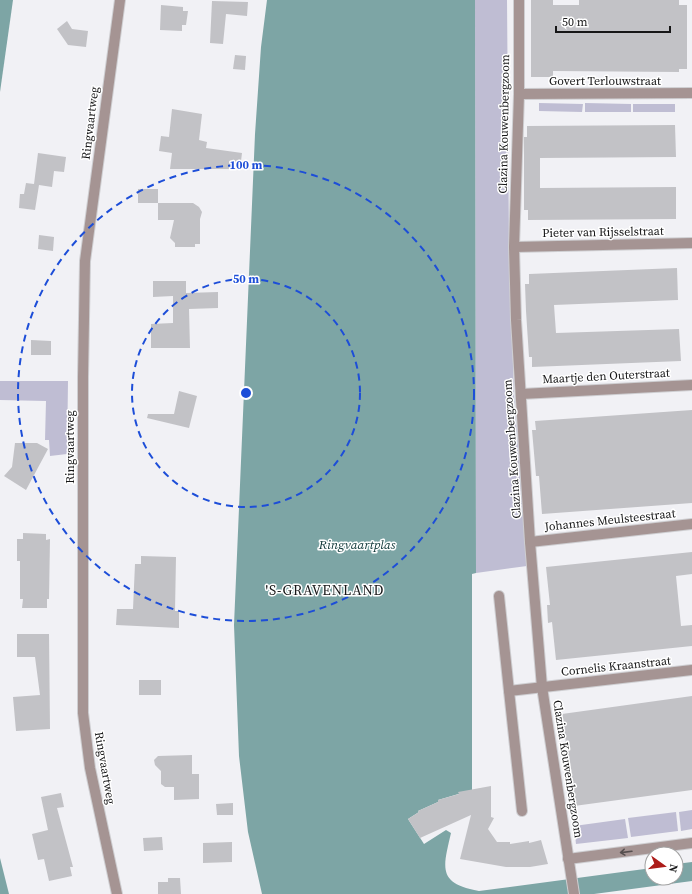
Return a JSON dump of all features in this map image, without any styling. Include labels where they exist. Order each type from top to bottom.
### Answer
[{"type":"street","name":"Ringvaartweg","points":[[117,894],[90,768],[83,713],[83,400],[85,261],[120,0]]},
{"type":"street","name":"Clazina Kouwenbergzoom","points":[[519,0],[519,94],[514,247],[530,542],[542,687],[574,894]]},
{"type":"street","name":"Govert Terlouwstraat","points":[[519,94],[692,93]]},
{"type":"street","name":"Pieter van Rijsselstraat","points":[[514,247],[692,244]]},
{"type":"street","name":"Maartje den Outerstraat","points":[[521,394],[692,385]]},
{"type":"street","name":"Johannes Meulsteestraat","points":[[530,542],[692,524]]},
{"type":"street","points":[[499,596],[522,811]]},
{"type":"street","name":"Cornelis Kraanstraat","points":[[509,691],[692,670]]},
{"type":"street","points":[[568,859],[692,843]]},
{"type":"shaded area","points":[[475,0],[507,0],[509,246],[514,393],[527,566],[476,573]]},
{"type":"shaded area","points":[[539,103],[583,104],[582,112],[539,111]]},
{"type":"shaded area","points":[[585,103],[631,104],[631,112],[585,112]]},
{"type":"shaded area","points":[[633,104],[675,104],[675,112],[633,112]]},
{"type":"shaded area","points":[[0,381],[68,381],[67,454],[50,456],[49,440],[45,440],[46,401],[0,400]]},
{"type":"shaded area","points":[[692,810],[692,829],[681,831],[679,812]]},
{"type":"shaded area","points":[[676,812],[678,831],[631,837],[628,818]]},
{"type":"shaded area","points":[[625,819],[628,838],[576,844],[574,826]]},
{"type":"water","points":[[0,0],[13,0],[0,92]]},
{"type":"water","name":"Ringvaartplas","points":[[267,0],[475,0],[476,573],[472,574],[472,790],[438,800],[438,802],[418,811],[419,812],[408,819],[424,844],[446,830],[451,833],[446,856],[446,872],[450,878],[465,888],[479,891],[644,869],[644,886],[654,886],[594,894],[262,894],[248,832],[239,756],[234,625],[255,134],[261,47]]},
{"type":"water","points":[[0,858],[9,894],[0,894]]},
{"type":"water","name":"Ringvaartplas","points":[[692,862],[692,881],[684,882],[684,863]]},
{"type":"building","points":[[531,0],[553,0],[553,5],[579,5],[579,0],[679,0],[679,5],[687,5],[687,69],[679,69],[679,72],[553,71],[553,77],[531,77]]},
{"type":"building","points":[[212,1],[248,2],[247,16],[226,14],[223,44],[210,43]]},
{"type":"building","points":[[161,5],[183,7],[183,11],[188,11],[186,25],[182,25],[182,31],[160,30]]},
{"type":"building","points":[[67,21],[72,29],[88,31],[86,47],[68,45],[57,29]]},
{"type":"building","points":[[235,55],[246,56],[245,70],[233,69]]},
{"type":"building","points":[[172,109],[202,114],[199,140],[207,142],[206,148],[242,153],[240,169],[170,169],[172,153],[159,151],[161,136],[169,137]]},
{"type":"building","points":[[675,125],[676,157],[540,158],[540,188],[676,187],[676,219],[528,220],[528,210],[524,210],[524,137],[527,137],[527,126]]},
{"type":"building","points":[[38,153],[66,157],[64,172],[54,171],[52,187],[39,185],[35,210],[19,208],[20,194],[24,194],[26,183],[34,184]]},
{"type":"building","points":[[138,189],[158,189],[158,203],[138,203]]},
{"type":"building","points":[[158,203],[193,203],[199,207],[202,212],[200,219],[200,244],[195,244],[195,247],[175,247],[175,243],[170,238],[174,220],[158,220]]},
{"type":"building","points":[[39,235],[54,237],[53,251],[38,249]]},
{"type":"building","points":[[677,268],[678,300],[554,305],[556,333],[679,329],[681,361],[532,367],[532,357],[529,357],[525,284],[529,284],[529,274]]},
{"type":"building","points":[[153,281],[186,281],[186,293],[218,292],[218,308],[189,309],[190,348],[151,348],[151,324],[173,323],[173,296],[153,297]]},
{"type":"building","points":[[31,340],[51,341],[51,355],[31,355]]},
{"type":"building","points":[[179,391],[197,396],[189,428],[147,418],[148,414],[174,414]]},
{"type":"building","points":[[692,410],[692,503],[542,514],[539,476],[536,476],[532,430],[536,430],[535,421]]},
{"type":"building","points":[[15,443],[37,443],[48,449],[26,490],[4,476],[12,467]]},
{"type":"building","points":[[23,533],[46,534],[46,540],[50,539],[49,599],[47,599],[47,608],[22,608],[23,599],[20,599],[20,561],[17,561],[17,539],[23,539]]},
{"type":"building","points":[[692,552],[692,574],[676,576],[681,626],[692,625],[692,646],[556,660],[552,622],[548,623],[547,605],[550,605],[546,567]]},
{"type":"building","points":[[141,556],[176,557],[175,611],[179,611],[179,628],[116,625],[117,609],[133,609],[135,564],[141,564]]},
{"type":"building","points":[[17,634],[49,634],[50,729],[16,731],[13,697],[40,695],[35,657],[17,657]]},
{"type":"building","points":[[139,680],[161,680],[161,695],[139,695]]},
{"type":"building","points":[[692,696],[692,790],[574,806],[569,769],[566,769],[563,752],[567,751],[562,714]]},
{"type":"building","points":[[192,755],[192,774],[199,774],[199,799],[174,800],[174,787],[165,787],[161,784],[161,771],[155,765],[154,760],[158,756]]},
{"type":"building","points":[[491,786],[491,817],[494,818],[488,829],[497,842],[510,842],[510,844],[529,841],[529,843],[541,840],[548,864],[530,867],[506,867],[460,859],[471,815],[420,838],[408,819],[419,812],[418,811],[438,802],[438,800],[459,794],[458,792]]},
{"type":"building","points":[[61,793],[64,807],[57,808],[73,867],[70,867],[72,876],[49,881],[44,859],[38,860],[32,834],[48,830],[41,797]]},
{"type":"building","points":[[233,803],[233,815],[217,815],[216,804]]},
{"type":"building","points":[[162,837],[163,850],[144,851],[143,838]]},
{"type":"building","points":[[232,842],[232,862],[203,863],[203,843]]},
{"type":"building","points":[[168,878],[180,878],[181,894],[158,894],[158,882],[168,882]]},
{"type":"district","name":"'S-GRAVENLAND","points":[[325,590]]}]
